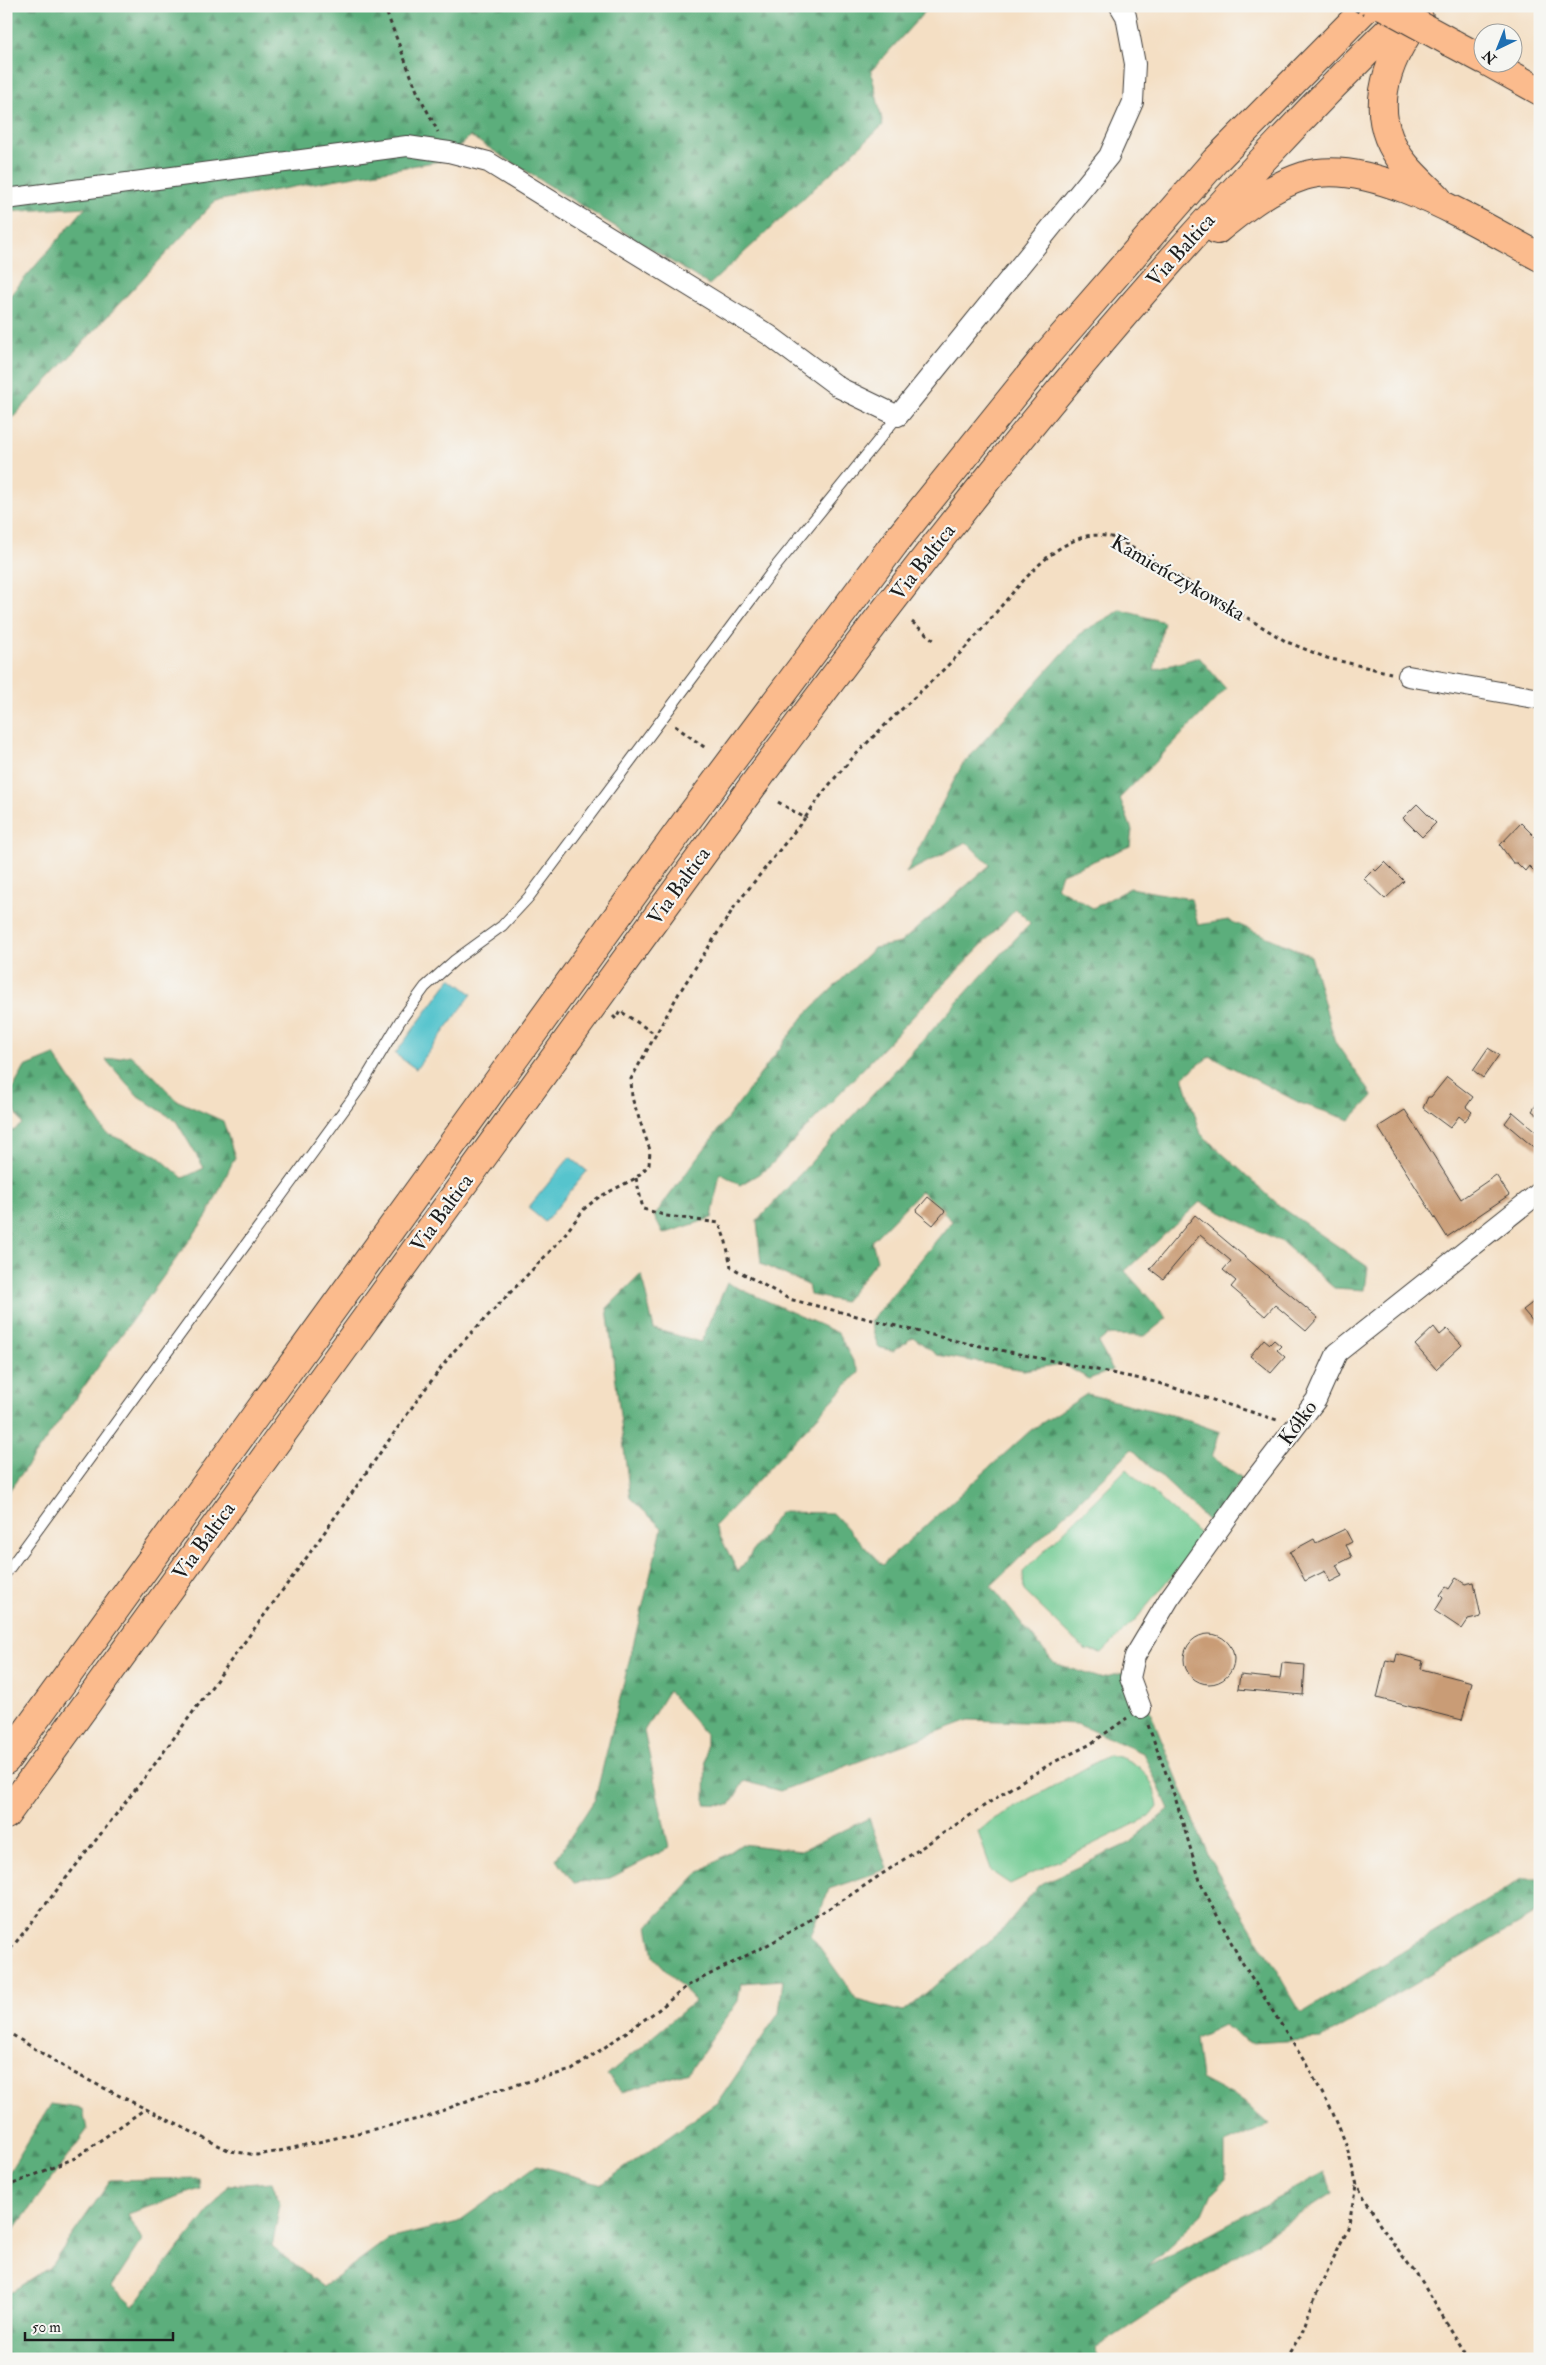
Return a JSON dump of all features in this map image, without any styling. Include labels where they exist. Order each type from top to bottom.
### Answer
[{"type":"main road","points":[[1287,86],[1348,6]]},
{"type":"main road","name":"Via Baltica","points":[[6,1760],[690,816],[894,544],[969,449],[1078,318],[1215,161],[1368,6]]},
{"type":"main road","points":[[1384,6],[1474,55]]},
{"type":"main road","name":"Via Baltica","points":[[6,1815],[710,844],[920,565],[1083,361],[1152,282],[1307,112],[1414,6]]},
{"type":"main road","points":[[1428,6],[1402,40],[1385,82],[1381,106],[1388,137],[1405,165],[1447,207]]},
{"type":"main road","points":[[1506,72],[1540,91]]},
{"type":"main road","points":[[1152,282],[1250,202],[1286,183],[1305,176],[1329,172],[1353,173],[1383,181],[1447,207],[1540,257]]},
{"type":"street","points":[[6,199],[407,146],[449,152],[488,162],[769,335],[840,388],[898,416],[1109,156],[1133,102],[1135,64],[1126,16],[1120,6]]},
{"type":"street","points":[[1408,676],[1540,699]]},
{"type":"street","name":"Kółko","points":[[1141,1708],[1130,1678],[1134,1656],[1169,1600],[1316,1400],[1337,1353],[1540,1192]]},
{"type":"lane","points":[[6,1573],[360,1088],[400,1021],[425,987],[455,960],[502,926],[528,898],[778,565],[898,416]]},
{"type":"path","points":[[384,6],[417,91],[449,152]]},
{"type":"path","name":"Kamieńczykowska","points":[[636,1178],[649,1165],[650,1150],[632,1098],[631,1079],[679,993],[735,906],[851,758],[966,647],[1039,565],[1068,543],[1094,534],[1116,538],[1288,642],[1327,658],[1408,676]]},
{"type":"path","points":[[912,622],[935,641]]},
{"type":"path","points":[[664,717],[706,749]]},
{"type":"path","points":[[778,802],[805,818]]},
{"type":"path","points":[[613,1016],[616,1019],[620,1011],[650,1031]]},
{"type":"path","points":[[6,1955],[146,1776],[307,1557],[453,1352],[558,1243],[586,1208],[600,1197],[636,1178],[643,1209],[668,1216],[719,1224],[726,1242],[731,1267],[790,1299],[956,1341],[1155,1382],[1296,1426]]},
{"type":"path","points":[[6,2031],[74,2073],[230,2151],[257,2155],[388,2128],[427,2117],[502,2088],[572,2070],[658,2010],[687,1986],[773,1942],[846,1898],[1016,1784],[1052,1763],[1089,1745],[1141,1708],[1172,1788],[1201,1884],[1240,1960],[1332,2111],[1346,2144],[1356,2185],[1380,2225],[1421,2281],[1469,2359]]},
{"type":"path","points":[[6,2187],[75,2158],[146,2108]]},
{"type":"path","points":[[1285,2359],[1301,2335],[1315,2297],[1348,2228],[1356,2185]]},
{"type":"green space","points":[[6,6],[930,6],[871,71],[883,125],[709,285],[470,136],[445,160],[215,201],[6,425],[6,300],[86,207],[6,212]]},
{"type":"green space","points":[[1121,610],[1164,622],[1154,670],[1199,657],[1226,689],[1120,798],[1132,830],[1130,846],[1062,874],[1056,887],[1093,908],[1130,888],[1191,899],[1198,925],[1228,920],[1311,956],[1335,1042],[1373,1096],[1350,1120],[1300,1103],[1210,1056],[1183,1077],[1201,1134],[1281,1207],[1368,1267],[1365,1290],[1334,1288],[1282,1242],[1200,1202],[1125,1271],[1167,1318],[1145,1336],[1107,1335],[1098,1343],[1113,1370],[1089,1379],[1062,1364],[1024,1370],[937,1355],[913,1337],[893,1351],[878,1347],[870,1322],[952,1221],[921,1191],[872,1241],[877,1260],[844,1302],[810,1295],[808,1285],[761,1264],[757,1221],[1030,923],[1016,909],[767,1169],[740,1185],[720,1173],[712,1218],[663,1234],[654,1216],[804,1016],[874,948],[900,943],[990,865],[966,842],[906,873],[962,765],[1082,632]]},
{"type":"green space","points":[[54,1055],[106,1133],[156,1155],[183,1178],[204,1168],[176,1121],[138,1096],[106,1060],[130,1055],[153,1075],[176,1100],[223,1121],[235,1157],[207,1216],[6,1495],[6,1127],[13,1131],[22,1124],[8,1097],[25,1067]]},
{"type":"green space","points":[[641,1274],[654,1329],[701,1342],[727,1283],[838,1333],[859,1372],[715,1526],[738,1572],[780,1512],[833,1513],[882,1565],[1031,1430],[1087,1394],[1175,1416],[1220,1432],[1212,1457],[1242,1478],[1214,1527],[1132,1449],[991,1586],[1054,1663],[1100,1678],[1134,1671],[1210,1860],[1302,2013],[1522,1879],[1540,1879],[1540,1914],[1535,1914],[1321,2039],[1251,2043],[1223,2025],[1196,2038],[1201,2079],[1244,2102],[1269,2125],[1225,2144],[1225,2180],[1212,2193],[1203,2214],[1147,2267],[1325,2172],[1332,2193],[1095,2349],[1099,2359],[6,2359],[6,2295],[50,2267],[111,2180],[199,2178],[200,2189],[128,2214],[142,2241],[112,2287],[133,2306],[229,2185],[272,2182],[280,2204],[272,2247],[323,2287],[388,2239],[458,2222],[537,2165],[602,2184],[718,2102],[779,2013],[783,1980],[741,1983],[738,2001],[689,2072],[622,2092],[607,2075],[695,2001],[654,1957],[648,1926],[697,1874],[742,1844],[801,1851],[869,1818],[887,1869],[829,1889],[811,1935],[857,2000],[903,2012],[1003,1929],[1039,1885],[1129,1843],[1169,1809],[1143,1753],[1077,1724],[969,1720],[780,1791],[744,1781],[730,1805],[705,1804],[706,1735],[668,1691],[644,1731],[669,1848],[610,1878],[574,1883],[556,1859],[595,1799],[662,1528],[630,1498],[607,1308]]},
{"type":"green space","points":[[1126,1469],[1204,1538],[1136,1619],[1102,1653],[1085,1650],[1024,1591],[1023,1572]]},
{"type":"green space","points":[[1109,1755],[1129,1761],[1144,1772],[1149,1779],[1158,1807],[1151,1816],[1010,1884],[992,1872],[978,1832],[992,1820]]},
{"type":"green space","points":[[51,2104],[83,2109],[87,2130],[6,2241],[6,2177]]},
{"type":"water","points":[[451,978],[472,994],[416,1069],[395,1054]]},
{"type":"water","points":[[570,1157],[587,1171],[545,1222],[528,1208]]},
{"type":"building","points":[[1417,804],[1436,823],[1422,837],[1403,818]]},
{"type":"building","points":[[1521,823],[1540,842],[1540,872],[1537,874],[1529,866],[1525,871],[1517,863],[1513,863],[1500,845]]},
{"type":"building","points":[[1385,862],[1404,881],[1385,899],[1364,879]]},
{"type":"building","points":[[1488,1048],[1499,1055],[1483,1078],[1473,1070]]},
{"type":"building","points":[[1447,1077],[1473,1097],[1466,1107],[1472,1112],[1465,1121],[1459,1116],[1450,1128],[1423,1108],[1428,1097],[1431,1097]]},
{"type":"building","points":[[1540,1099],[1540,1117],[1532,1111]]},
{"type":"building","points":[[1405,1110],[1461,1199],[1496,1175],[1509,1195],[1447,1237],[1378,1127]]},
{"type":"building","points":[[1513,1112],[1540,1135],[1540,1149],[1538,1151],[1505,1123]]},
{"type":"building","points":[[928,1197],[945,1211],[933,1225],[916,1211]]},
{"type":"building","points":[[1195,1215],[1318,1318],[1306,1331],[1275,1305],[1265,1316],[1231,1287],[1236,1281],[1223,1270],[1231,1261],[1200,1235],[1163,1279],[1150,1269]]},
{"type":"building","points":[[1540,1297],[1540,1320],[1535,1324],[1523,1310]]},
{"type":"building","points":[[1434,1327],[1440,1335],[1447,1329],[1462,1345],[1436,1369],[1415,1345]]},
{"type":"building","points":[[1264,1339],[1270,1344],[1274,1340],[1281,1346],[1277,1350],[1285,1357],[1271,1373],[1250,1356]]},
{"type":"building","points":[[1345,1529],[1352,1542],[1346,1545],[1352,1557],[1336,1565],[1342,1576],[1330,1582],[1325,1571],[1305,1581],[1290,1552],[1314,1539],[1316,1543]]},
{"type":"building","points":[[1456,1578],[1465,1584],[1474,1582],[1481,1617],[1468,1620],[1462,1629],[1435,1611],[1443,1598],[1440,1595],[1446,1587],[1449,1589]]},
{"type":"building","points":[[1204,1634],[1214,1634],[1227,1641],[1234,1654],[1234,1664],[1227,1677],[1214,1684],[1204,1684],[1195,1680],[1188,1673],[1184,1664],[1184,1654],[1188,1645],[1195,1638]]},
{"type":"building","points":[[1397,1654],[1423,1661],[1421,1669],[1472,1682],[1462,1720],[1377,1698],[1386,1660],[1395,1662]]},
{"type":"building","points":[[1282,1663],[1305,1665],[1303,1695],[1238,1689],[1240,1675],[1280,1679]]}]
